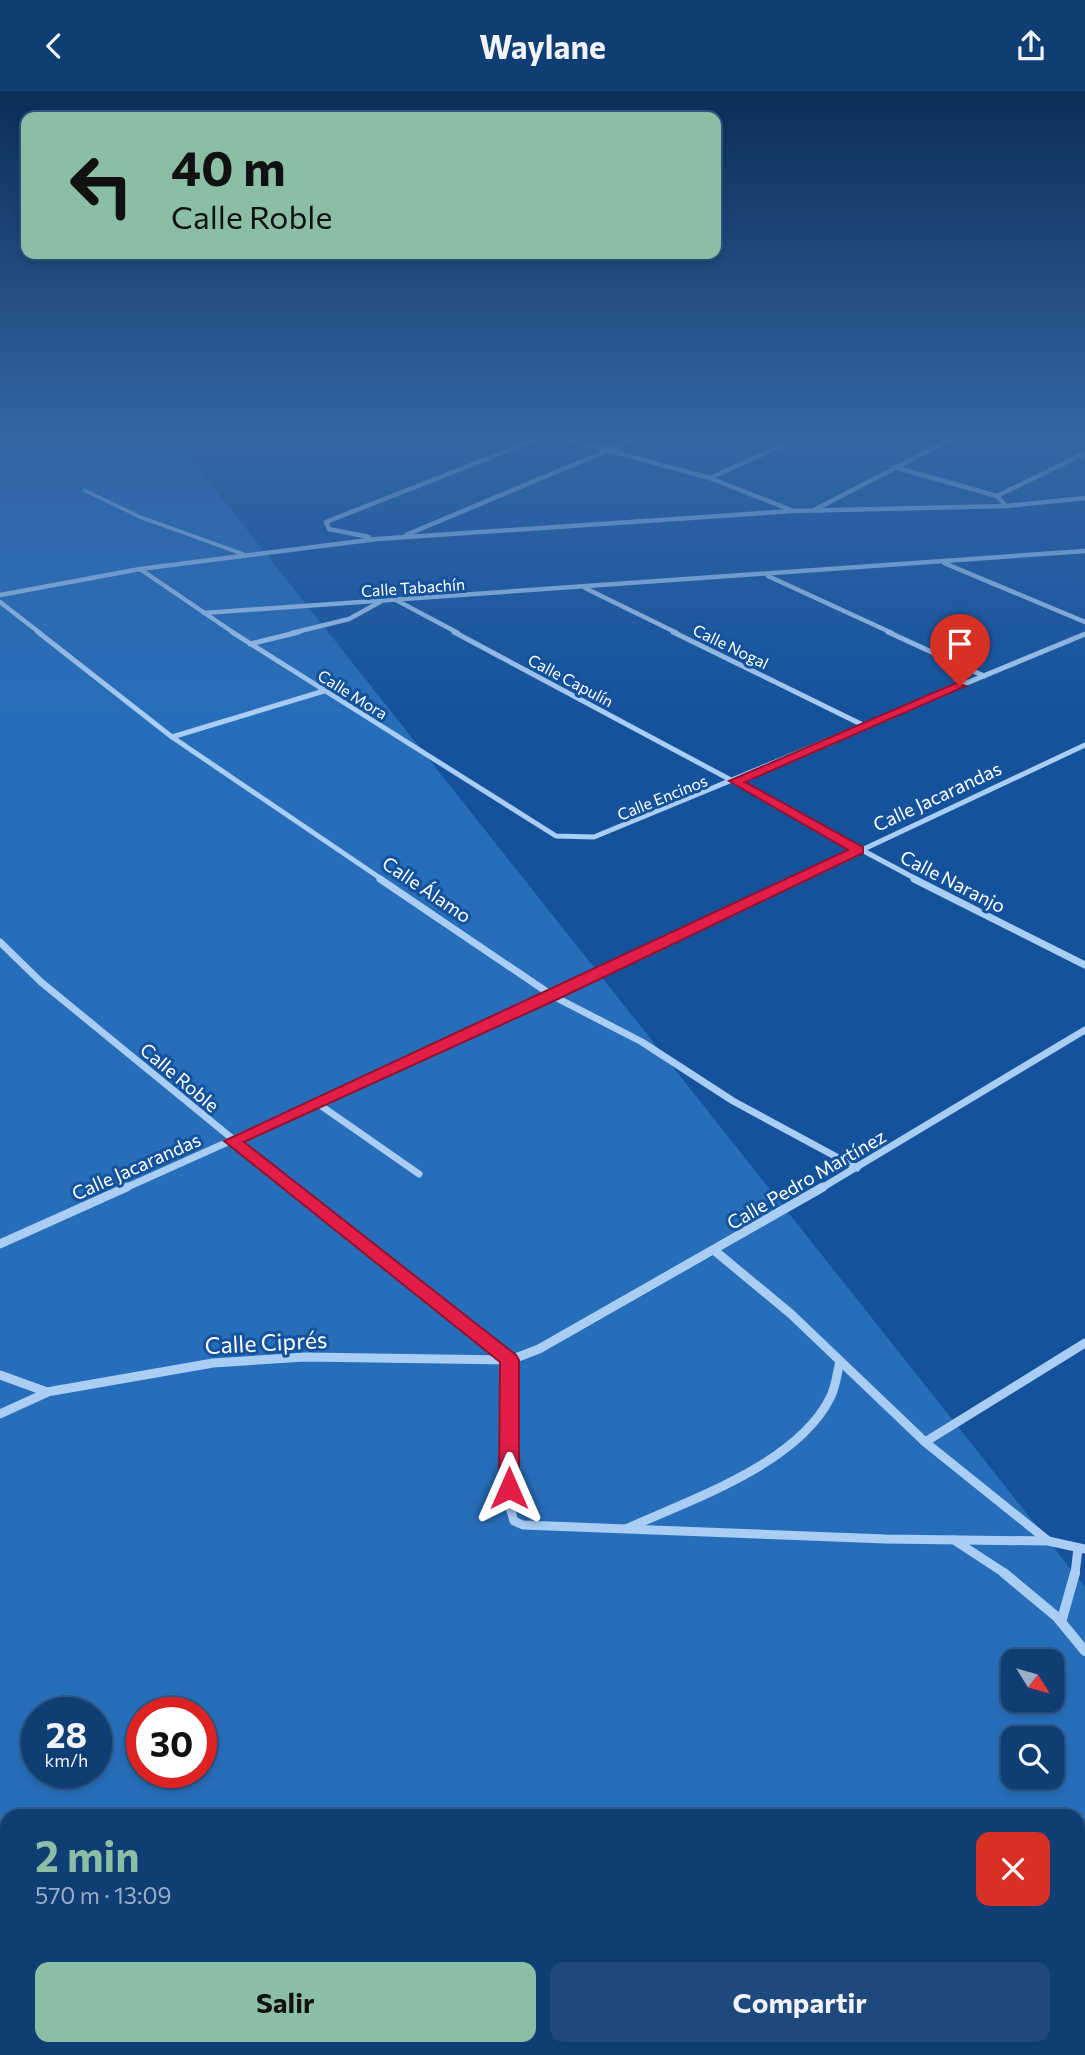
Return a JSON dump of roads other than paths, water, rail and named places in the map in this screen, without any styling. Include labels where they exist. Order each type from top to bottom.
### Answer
[{"type":"street","points":[[328,527],[377,539]]},
{"type":"street","points":[[400,537],[425,527]]},
{"type":"street","points":[[0,595],[140,569],[243,554],[377,539],[556,527]]},
{"type":"street","name":"Calle Tabachín","points":[[204,613],[1085,551]]},
{"type":"street","points":[[940,562],[1085,622]]},
{"type":"street","name":"Calle Mora","points":[[140,569],[250,644],[556,836]]},
{"type":"street","points":[[765,575],[984,675]]},
{"type":"street","name":"Calle Nogal","points":[[583,587],[867,727]]},
{"type":"street","name":"Calle Capulín","points":[[396,600],[735,781]]},
{"type":"street","points":[[250,644],[349,619],[370,610],[381,601]]},
{"type":"street","name":"Calle Álamo","points":[[0,602],[172,737],[553,996],[642,1042],[733,1101],[858,1168]]},
{"type":"street","name":"Calle Encinos","points":[[556,836],[578,839],[594,837],[867,727],[1085,634]]},
{"type":"street","points":[[172,737],[324,691]]},
{"type":"street","name":"Calle Jacarandas","points":[[0,1244],[553,996],[1085,745]]},
{"type":"street","name":"Calle Naranjo","points":[[735,781],[858,850],[1085,965]]},
{"type":"street","name":"Calle Roble","points":[[0,942],[41,982],[233,1141],[510,1360]]},
{"type":"street","name":"Calle Pedro Martínez","points":[[538,1349],[858,1168],[1085,1030]]},
{"type":"street","points":[[317,1103],[419,1174]]},
{"type":"street","points":[[715,1251],[791,1314],[925,1442],[1048,1541]]},
{"type":"street","points":[[925,1442],[1085,1343]]},
{"type":"street","name":"Calle Ciprés","points":[[0,1414],[47,1392],[141,1374],[252,1360],[305,1357],[510,1360],[538,1349]]},
{"type":"street","points":[[510,1360],[508,1501],[514,1521],[523,1525],[626,1529],[1048,1541],[1082,1548],[1062,1619]]},
{"type":"street","points":[[626,1529],[789,1448],[812,1424],[830,1398],[839,1361]]},
{"type":"street","points":[[0,1375],[47,1392]]},
{"type":"street","points":[[953,1539],[1013,1577],[1045,1602],[1062,1619],[1085,1651]]},
{"type":"lane","points":[[167,527],[243,554]]}]
